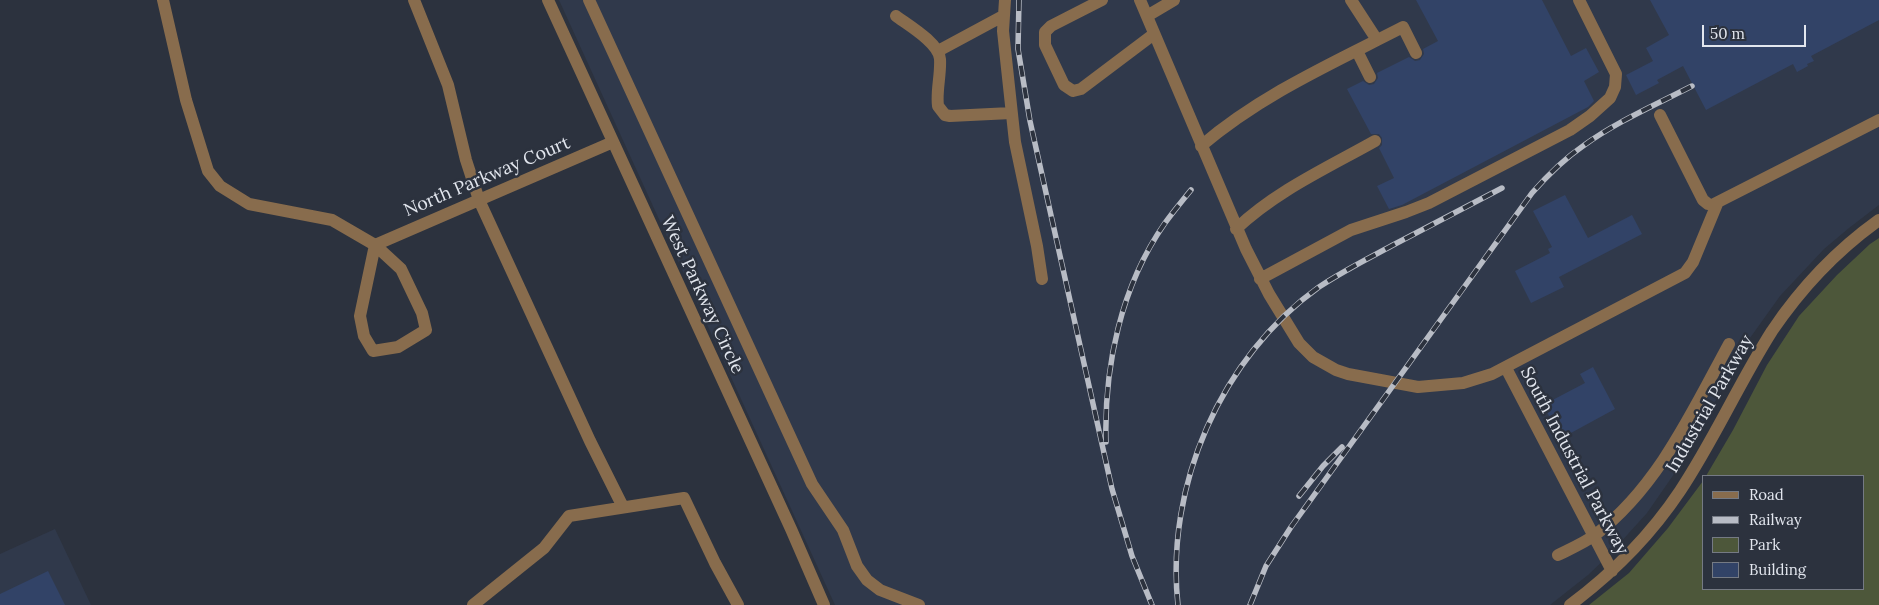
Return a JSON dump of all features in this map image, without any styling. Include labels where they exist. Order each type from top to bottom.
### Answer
[{"type":"street","points":[[163,0],[186,100],[208,171],[220,186],[249,204],[332,220],[375,245],[401,269],[422,313],[426,330],[398,347],[373,351],[364,336],[360,316],[375,245]]},
{"type":"street","points":[[414,0],[448,85],[466,160],[479,200],[590,441],[624,507]]},
{"type":"street","name":"West Parkway Circle","points":[[548,0],[824,605]]},
{"type":"street","points":[[589,0],[812,484],[843,530],[857,566],[868,580],[880,590],[919,605]]},
{"type":"street","points":[[1005,0],[1003,16],[1012,113],[1018,157],[1042,279]]},
{"type":"street","points":[[1102,0],[1051,26],[1045,32],[1045,45],[1064,85],[1069,90],[1077,91],[1082,89],[1154,34]]},
{"type":"street","points":[[1140,0],[1236,228],[1260,278],[1292,335],[1313,357],[1336,370],[1348,374],[1426,386],[1463,383],[1506,368],[1685,273],[1693,262],[1717,204]]},
{"type":"street","points":[[1147,16],[1174,0]]},
{"type":"street","points":[[1351,0],[1377,40]]},
{"type":"street","points":[[1260,278],[1351,230],[1429,203],[1558,136],[1582,122],[1598,109],[1613,93],[1616,74],[1579,0]]},
{"type":"street","points":[[896,16],[938,50],[940,60],[938,106],[945,115],[1012,113]]},
{"type":"street","points":[[938,50],[1003,16]]},
{"type":"street","points":[[1201,146],[1257,104],[1403,27],[1416,52]]},
{"type":"street","points":[[1357,51],[1370,77]]},
{"type":"street","points":[[1660,115],[1703,200],[1708,204],[1717,204],[1879,120]]},
{"type":"street","points":[[1236,228],[1278,196],[1375,141]]},
{"type":"street","name":"North Parkway Court","points":[[375,245],[613,142]]},
{"type":"street","name":"Industrial Parkway","points":[[1570,605],[1612,571],[1650,530],[1679,492],[1760,352],[1790,306],[1834,257],[1879,220]]},
{"type":"street","points":[[1558,555],[1594,536],[1632,500],[1661,463],[1729,344]]},
{"type":"street","name":"South Industrial Parkway","points":[[1506,368],[1612,571]]},
{"type":"street","points":[[473,605],[544,548],[569,516],[684,498],[714,563],[738,605]]},
{"type":"shaded area","points":[[559,0],[1879,0],[1879,205],[1824,249],[1780,296],[1750,338],[1681,464],[1647,513],[1588,575],[1550,605],[835,605]]},
{"type":"shaded area","points":[[55,529],[91,605],[0,605],[0,554]]},
{"type":"green space","points":[[1879,238],[1879,605],[1589,605],[1629,573],[1668,528],[1702,482],[1702,590],[1864,590],[1864,475],[1707,475],[1767,365],[1799,316],[1837,275]]},
{"type":"building","points":[[1416,0],[1542,0],[1571,56],[1586,48],[1599,72],[1584,81],[1594,101],[1588,107],[1402,205],[1389,209],[1377,186],[1394,178],[1379,148],[1382,145],[1382,138],[1379,134],[1371,134],[1347,89],[1363,81],[1369,85],[1374,84],[1378,78],[1377,73],[1409,57],[1415,61],[1420,60],[1424,54],[1423,49],[1438,41]]},
{"type":"building","points":[[1650,0],[1879,0],[1879,20],[1811,56],[1814,61],[1797,72],[1793,64],[1706,110],[1683,66],[1657,80],[1659,83],[1636,95],[1626,75],[1653,61],[1646,48],[1669,35]]},
{"type":"building","points":[[1565,195],[1588,238],[1632,215],[1642,234],[1559,277],[1564,287],[1531,303],[1515,271],[1550,253],[1548,249],[1552,247],[1533,211]]},
{"type":"building","points":[[1593,367],[1615,409],[1558,440],[1550,425],[1553,423],[1543,405],[1585,383],[1580,374]]},
{"type":"building","points":[[48,571],[65,605],[0,605],[0,594]]},
{"type":"railway","points":[[1019,0],[1018,49],[1030,121],[1112,489],[1132,556],[1152,605]]},
{"type":"railway","points":[[1250,605],[1266,566],[1291,527],[1532,193],[1562,162],[1596,137],[1636,114],[1692,86]]},
{"type":"railway","points":[[1178,605],[1176,560],[1181,515],[1191,471],[1207,428],[1228,387],[1254,349],[1284,316],[1319,287],[1502,188]]},
{"type":"railway","points":[[1106,442],[1106,413],[1112,356],[1126,300],[1150,247],[1165,223],[1191,190]]},
{"type":"railway","points":[[1299,496],[1323,466],[1342,447]]}]
